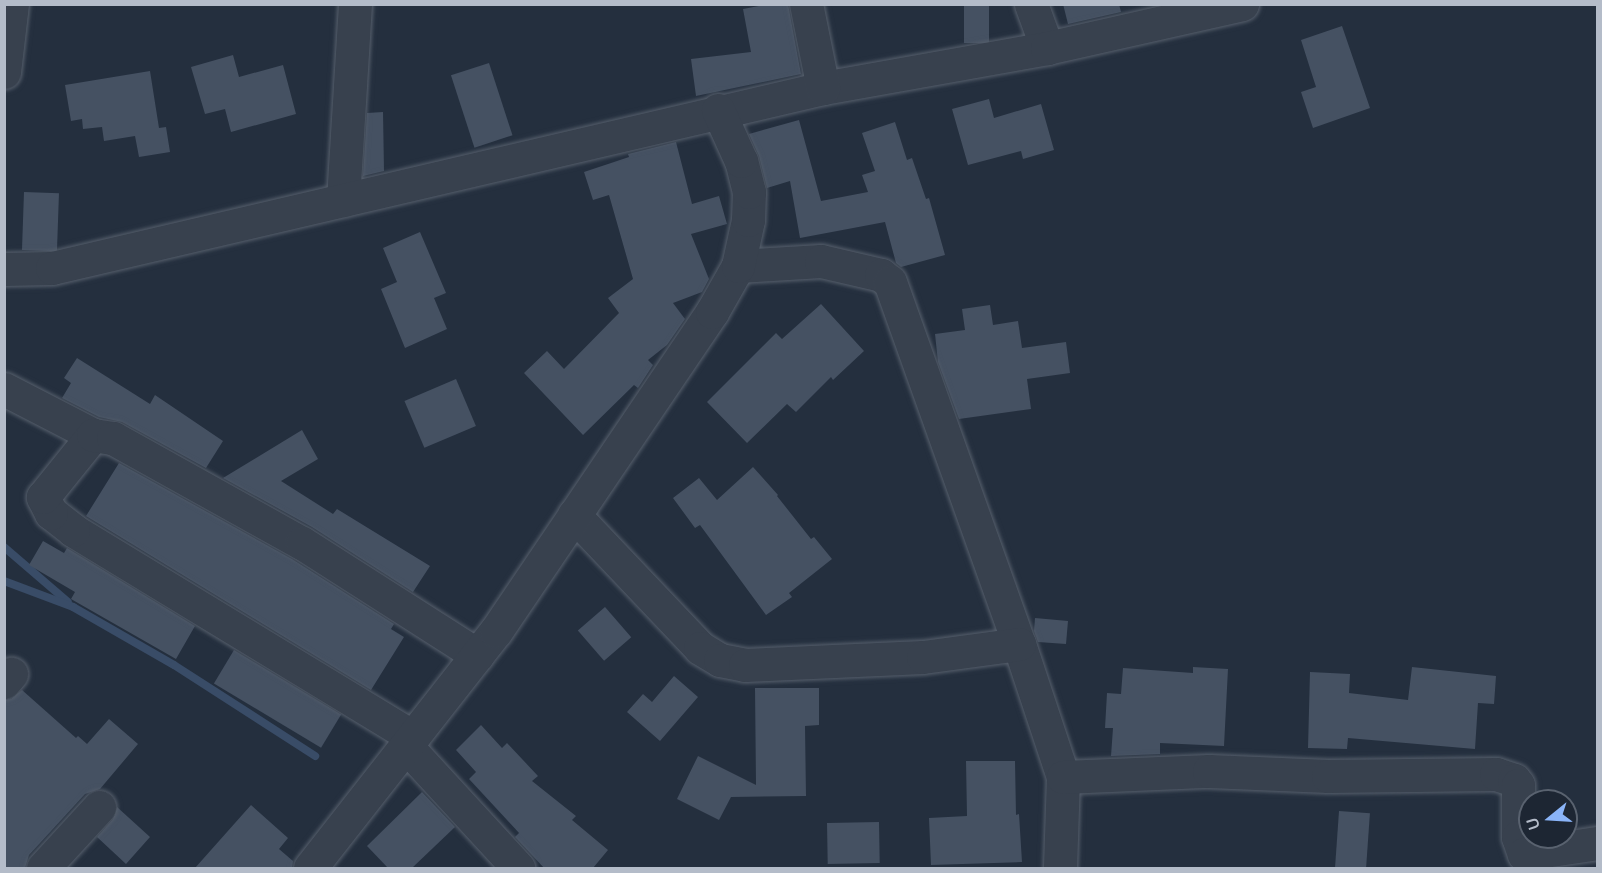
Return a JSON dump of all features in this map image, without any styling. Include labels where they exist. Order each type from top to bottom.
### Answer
[{"type":"street","points":[[4,72],[12,4]]},
{"type":"street","points":[[343,200],[355,4]]},
{"type":"street","points":[[806,4],[823,88]]},
{"type":"street","points":[[1031,4],[1047,48]]},
{"type":"street","points":[[4,269],[52,268],[718,110],[823,88],[1047,48],[1242,4]]},
{"type":"street","points":[[310,868],[477,655],[712,312],[738,266],[748,220],[749,192],[741,161],[718,110]]},
{"type":"street","points":[[738,266],[821,261],[881,275],[890,282],[1019,644],[1063,777],[1060,868]]},
{"type":"street","points":[[4,389],[93,435],[113,438],[302,543],[477,655]]},
{"type":"street","points":[[93,435],[43,497],[51,513],[73,530],[409,742],[518,868]]},
{"type":"street","points":[[574,515],[700,648],[720,660],[745,665],[923,657],[1019,644]]},
{"type":"street","points":[[1063,777],[1209,771],[1328,776],[1496,774],[1514,780],[1518,785],[1518,837],[1524,854],[1598,843]]},
{"type":"street","points":[[43,868],[99,807]]},
{"type":"building","points":[[769,4],[788,4],[801,74],[696,96],[691,59],[751,52],[743,9]]},
{"type":"building","points":[[964,4],[989,4],[989,43],[964,43]]},
{"type":"building","points":[[1063,4],[1119,4],[1121,12],[1068,24]]},
{"type":"building","points":[[1342,26],[1370,108],[1313,128],[1301,92],[1316,87],[1301,40]]},
{"type":"building","points":[[233,55],[239,77],[283,65],[296,114],[231,132],[225,109],[205,114],[191,67]]},
{"type":"building","points":[[489,63],[512,135],[474,148],[451,75]]},
{"type":"building","points":[[150,71],[159,128],[166,127],[170,152],[139,157],[135,136],[104,141],[102,127],[83,129],[82,119],[71,121],[65,85]]},
{"type":"building","points":[[989,99],[994,118],[1041,104],[1054,150],[1023,159],[1021,151],[968,165],[952,109]]},
{"type":"building","points":[[383,112],[384,171],[363,176],[367,113]]},
{"type":"building","points":[[799,120],[821,201],[868,192],[862,175],[875,171],[862,133],[895,122],[907,160],[912,158],[926,199],[929,198],[945,255],[901,267],[896,263],[885,222],[800,238],[790,181],[767,188],[759,156],[749,134]]},
{"type":"building","points":[[676,142],[692,204],[719,196],[727,224],[691,234],[709,279],[702,292],[673,303],[685,319],[667,345],[648,360],[653,365],[638,388],[634,385],[583,435],[524,373],[547,351],[564,369],[619,313],[608,298],[633,279],[609,195],[593,200],[584,172],[629,157],[628,154]]},
{"type":"building","points":[[24,192],[59,193],[57,251],[22,250]]},
{"type":"building","points":[[420,232],[446,293],[434,298],[447,329],[405,348],[381,289],[397,282],[383,248]]},
{"type":"building","points":[[821,304],[864,351],[833,380],[831,377],[796,412],[787,404],[747,443],[707,402],[776,333],[782,339]]},
{"type":"building","points":[[990,305],[993,325],[1018,321],[1022,348],[1066,342],[1070,373],[1027,379],[1031,409],[959,419],[938,362],[935,334],[965,330],[962,309]]},
{"type":"building","points":[[77,358],[150,404],[155,395],[223,441],[206,468],[122,422],[99,417],[62,398],[71,383],[64,378]]},
{"type":"building","points":[[456,379],[476,426],[424,448],[404,401]]},
{"type":"building","points":[[302,430],[318,459],[281,481],[333,514],[337,509],[430,566],[413,592],[312,527],[223,478]]},
{"type":"building","points":[[119,463],[292,559],[394,624],[391,629],[404,637],[371,690],[86,516]]},
{"type":"building","points":[[753,467],[778,495],[811,539],[814,537],[832,559],[789,593],[792,597],[766,615],[700,525],[695,528],[673,498],[699,478],[717,500]]},
{"type":"building","points":[[43,541],[64,553],[67,548],[195,626],[176,659],[71,599],[75,592],[29,565]]},
{"type":"building","points":[[605,607],[631,637],[604,661],[578,631]]},
{"type":"building","points":[[1035,618],[1068,621],[1066,644],[1038,642],[1034,631]]},
{"type":"building","points":[[234,650],[341,714],[321,748],[214,683]]},
{"type":"building","points":[[1193,667],[1228,669],[1224,746],[1160,743],[1160,754],[1111,756],[1113,728],[1105,728],[1107,693],[1121,694],[1123,668],[1193,673]]},
{"type":"building","points":[[1412,667],[1496,676],[1494,704],[1478,703],[1475,749],[1348,738],[1347,749],[1308,748],[1310,672],[1350,674],[1349,693],[1408,700]]},
{"type":"building","points":[[674,676],[698,697],[660,741],[627,712],[643,694],[652,702]]},
{"type":"building","points":[[755,688],[819,688],[819,725],[805,726],[806,796],[731,797],[719,820],[677,799],[698,756],[756,785]]},
{"type":"building","points":[[22,690],[76,738],[78,736],[87,744],[109,719],[138,744],[100,789],[85,794],[29,855],[25,868],[4,868],[4,700],[11,699]]},
{"type":"building","points":[[481,725],[502,748],[507,743],[538,776],[532,781],[576,816],[572,820],[608,850],[593,868],[544,868],[515,837],[519,833],[469,779],[476,772],[456,750]]},
{"type":"building","points":[[966,761],[1015,761],[1016,815],[1019,814],[1022,862],[931,865],[929,818],[967,816]]},
{"type":"building","points":[[422,792],[455,827],[412,868],[388,868],[367,846]]},
{"type":"building","points":[[251,805],[288,838],[279,849],[293,861],[292,868],[195,868]]},
{"type":"building","points":[[117,807],[150,837],[126,864],[97,837],[113,819]]},
{"type":"building","points":[[1339,811],[1370,813],[1366,868],[1335,868]]},
{"type":"building","points":[[879,822],[880,863],[828,864],[827,823]]},
{"type":"waterway","points":[[4,547],[68,602]]},
{"type":"waterway","points":[[4,581],[73,607],[174,665],[315,756]]}]
